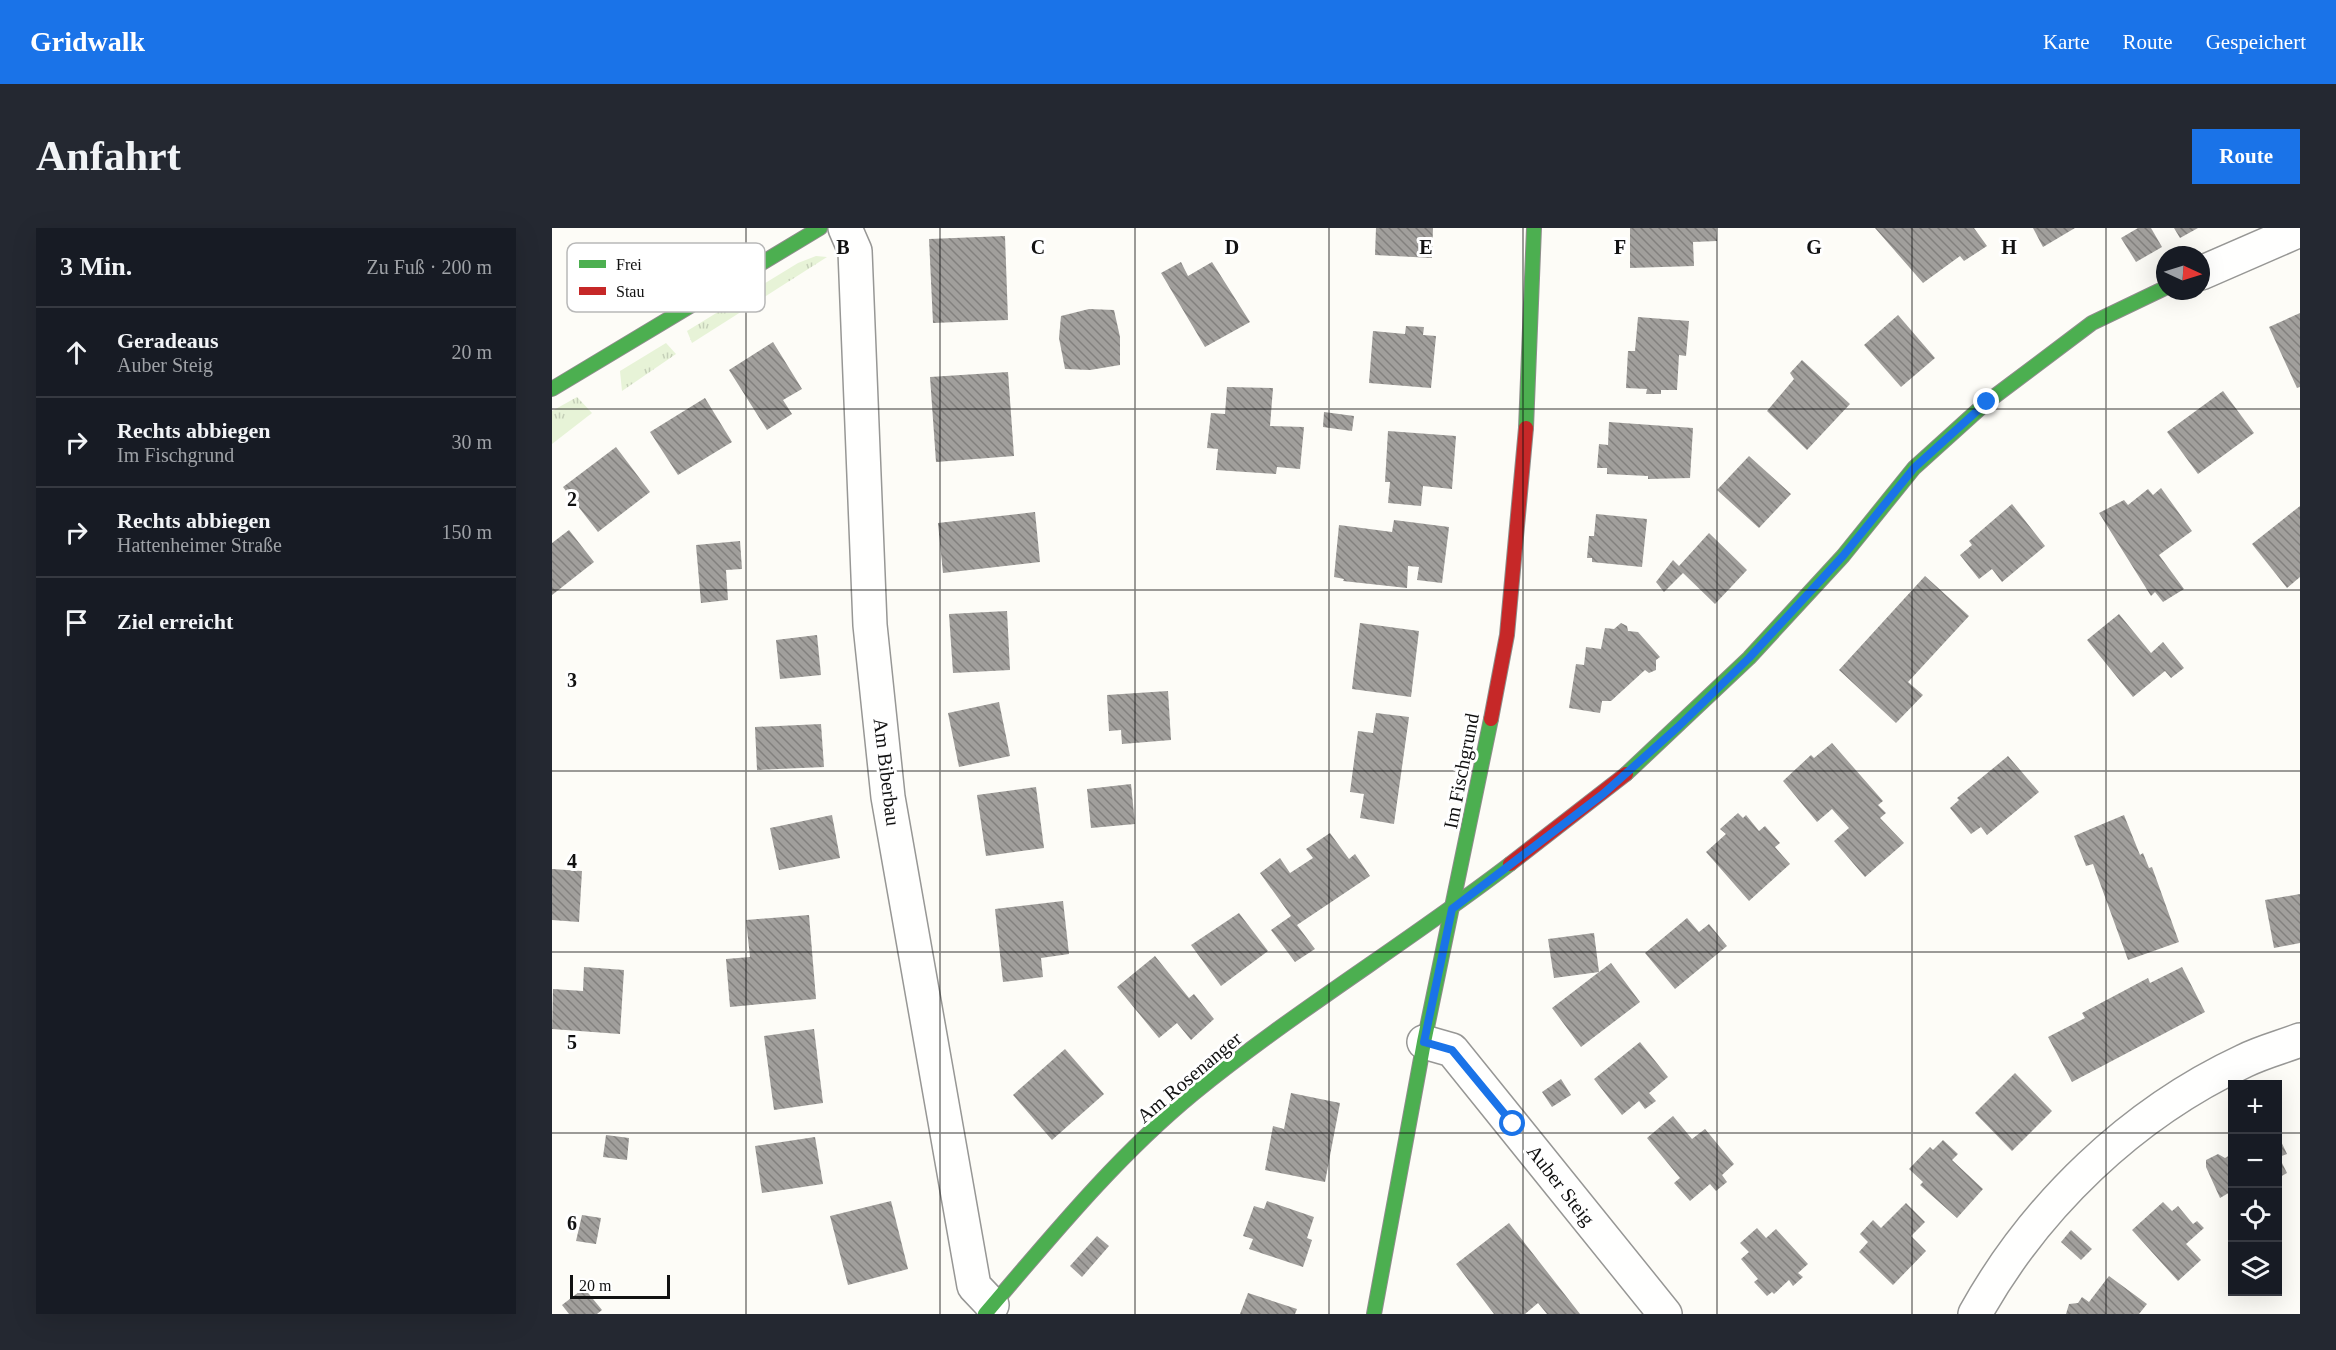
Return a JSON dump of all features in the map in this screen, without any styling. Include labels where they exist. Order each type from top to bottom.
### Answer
[{"type":"street","points":[[765,261],[820,228]]},
{"type":"street","name":"Am Biberbau","points":[[845,228],[855,251],[870,626],[888,797],[974,1286],[989,1309]]},
{"type":"street","name":"Im Fischgrund","points":[[1374,1314],[1424,1042],[1507,635],[1525,450],[1534,228]]},
{"type":"street","points":[[2210,269],[2300,230]]},
{"type":"street","name":"Am Rosenanger","points":[[989,1309],[1093,1187],[1193,1094],[1287,1023],[1452,909],[1603,794],[1678,727],[1749,658],[1843,556],[1914,468],[1987,402],[2092,323],[2156,292]]},
{"type":"street","points":[[552,389],[680,312]]},
{"type":"street","points":[[1975,1314],[2014,1253],[2058,1197],[2125,1137],[2175,1098],[2246,1060],[2300,1040]]},
{"type":"street","name":"Auber Steig","points":[[1424,1042],[1452,1050],[1665,1314]]},
{"type":"green space","points":[[816,256],[827,257],[765,296],[765,283],[798,263]]},
{"type":"green space","points":[[718,312],[741,312],[692,343],[687,331]]},
{"type":"green space","points":[[666,343],[676,354],[622,391],[620,371]]},
{"type":"green space","points":[[577,397],[592,413],[552,444],[552,411]]},
{"type":"building","points":[[1376,228],[1433,228],[1432,258],[1375,255]]},
{"type":"building","points":[[1630,228],[1716,228],[1717,241],[1693,242],[1694,266],[1630,268]]},
{"type":"building","points":[[1875,228],[1974,228],[1987,246],[1964,261],[1960,256],[1923,283]]},
{"type":"building","points":[[2033,228],[2075,228],[2043,247]]},
{"type":"building","points":[[2138,228],[2151,228],[2161,246],[2156,246],[2156,250],[2136,262],[2121,238]]},
{"type":"building","points":[[2174,228],[2198,228],[2180,238]]},
{"type":"building","points":[[1005,236],[1008,320],[933,323],[929,239]]},
{"type":"building","points":[[1181,262],[1188,276],[1212,262],[1250,322],[1205,347],[1161,273]]},
{"type":"building","points":[[1089,309],[1114,310],[1120,337],[1120,365],[1090,370],[1065,369],[1059,338],[1061,316]]},
{"type":"building","points":[[2300,313],[2300,387],[2297,388],[2269,327]]},
{"type":"building","points":[[1898,315],[1935,358],[1901,387],[1864,345]]},
{"type":"building","points":[[1638,317],[1689,321],[1686,356],[1679,355],[1677,390],[1661,390],[1661,394],[1646,394],[1647,389],[1626,388],[1628,351],[1635,351]]},
{"type":"building","points":[[1406,326],[1424,327],[1423,335],[1436,336],[1431,388],[1369,383],[1373,331],[1405,334]]},
{"type":"building","points":[[773,342],[802,389],[783,400],[792,414],[767,430],[729,370]]},
{"type":"building","points":[[1802,360],[1850,404],[1807,450],[1767,411],[1794,379],[1790,373]]},
{"type":"building","points":[[1008,372],[1014,456],[936,462],[930,377]]},
{"type":"building","points":[[1227,387],[1273,388],[1270,426],[1304,427],[1300,469],[1277,467],[1276,474],[1216,470],[1218,449],[1207,448],[1211,413],[1225,414]]},
{"type":"building","points":[[2223,391],[2254,433],[2198,474],[2167,432]]},
{"type":"building","points":[[705,398],[732,442],[678,475],[650,432]]},
{"type":"building","points":[[1324,412],[1354,416],[1352,431],[1323,427]]},
{"type":"building","points":[[1609,422],[1693,428],[1690,478],[1648,479],[1648,476],[1607,474],[1607,468],[1597,468],[1599,444],[1608,445]]},
{"type":"building","points":[[1388,431],[1456,436],[1452,489],[1423,486],[1421,506],[1388,503],[1390,482],[1385,482]]},
{"type":"building","points":[[616,447],[650,492],[598,532],[563,487]]},
{"type":"building","points":[[1749,456],[1791,494],[1759,528],[1717,490]]},
{"type":"building","points":[[2161,488],[2192,531],[2159,555],[2184,589],[2163,602],[2155,592],[2151,596],[2099,513],[2124,500],[2128,505],[2148,489],[2153,495]]},
{"type":"building","points":[[2012,504],[2045,546],[2002,582],[1992,569],[1979,579],[1960,555],[1972,545],[1969,541]]},
{"type":"building","points":[[2300,506],[2300,577],[2287,588],[2252,544]]},
{"type":"building","points":[[1035,512],[1040,562],[943,573],[938,523]]},
{"type":"building","points":[[1596,514],[1647,519],[1642,567],[1592,562],[1592,558],[1587,558],[1589,536],[1594,536]]},
{"type":"building","points":[[1394,520],[1449,527],[1442,583],[1417,580],[1419,567],[1408,566],[1407,588],[1343,581],[1344,579],[1334,577],[1339,525],[1392,532]]},
{"type":"building","points":[[569,530],[594,562],[552,595],[552,543]]},
{"type":"building","points":[[1709,533],[1747,570],[1715,604],[1683,573],[1664,592],[1656,582],[1673,560],[1679,566]]},
{"type":"building","points":[[740,541],[742,569],[726,570],[728,600],[701,603],[696,545]]},
{"type":"building","points":[[1925,576],[1969,616],[1908,682],[1923,695],[1896,723],[1839,670]]},
{"type":"building","points":[[1007,611],[1010,670],[953,673],[949,614]]},
{"type":"building","points":[[2119,614],[2151,653],[2163,642],[2184,668],[2171,678],[2165,671],[2133,697],[2087,640]]},
{"type":"building","points":[[1360,623],[1419,631],[1411,697],[1352,689]]},
{"type":"building","points":[[1621,623],[1627,626],[1628,631],[1638,632],[1660,657],[1656,660],[1656,670],[1649,673],[1645,670],[1611,701],[1602,701],[1600,713],[1569,708],[1576,664],[1584,665],[1586,647],[1601,649],[1605,628],[1614,629]]},
{"type":"building","points":[[817,635],[821,675],[780,679],[776,640]]},
{"type":"building","points":[[1168,691],[1171,740],[1122,744],[1121,730],[1109,731],[1107,695]]},
{"type":"building","points":[[999,702],[1010,756],[959,767],[948,713]]},
{"type":"building","points":[[1376,713],[1409,717],[1394,824],[1360,818],[1364,794],[1350,792],[1358,731],[1373,733]]},
{"type":"building","points":[[821,724],[824,767],[757,770],[755,727]]},
{"type":"building","points":[[1832,743],[1883,801],[1878,805],[1886,813],[1880,818],[1904,843],[1865,877],[1834,841],[1849,828],[1832,809],[1817,822],[1783,781],[1811,755],[1814,758]]},
{"type":"building","points":[[2008,756],[2039,792],[1987,835],[1981,827],[1971,834],[1950,808],[1959,800],[1957,798]]},
{"type":"building","points":[[1131,784],[1135,824],[1091,828],[1087,789]]},
{"type":"building","points":[[1036,787],[1044,848],[986,856],[977,795]]},
{"type":"building","points":[[1738,813],[1743,818],[1746,815],[1759,831],[1765,826],[1780,843],[1775,847],[1790,864],[1749,901],[1706,852],[1726,834],[1720,829]]},
{"type":"building","points":[[832,815],[840,858],[779,870],[770,828]]},
{"type":"building","points":[[2124,815],[2140,855],[2143,853],[2149,868],[2152,867],[2179,942],[2128,960],[2093,864],[2086,866],[2074,836]]},
{"type":"building","points":[[1330,833],[1349,859],[1355,854],[1370,876],[1297,925],[1315,949],[1295,962],[1271,930],[1291,916],[1260,873],[1280,858],[1290,873],[1313,858],[1306,849]]},
{"type":"building","points":[[552,869],[582,871],[579,922],[552,920]]},
{"type":"building","points":[[2300,894],[2300,943],[2274,948],[2265,900]]},
{"type":"building","points":[[1063,901],[1069,954],[1041,958],[1043,977],[1003,982],[995,909]]},
{"type":"building","points":[[1239,913],[1268,951],[1221,986],[1191,945]]},
{"type":"building","points":[[809,915],[816,999],[730,1007],[726,959],[750,957],[746,920]]},
{"type":"building","points":[[1687,918],[1699,932],[1709,924],[1727,946],[1675,989],[1645,953]]},
{"type":"building","points":[[1594,933],[1599,972],[1554,978],[1548,939]]},
{"type":"building","points":[[1155,956],[1189,998],[1194,994],[1214,1019],[1191,1040],[1177,1023],[1159,1038],[1117,987]]},
{"type":"building","points":[[1611,963],[1640,1002],[1581,1047],[1552,1008]]},
{"type":"building","points":[[584,967],[624,970],[620,1034],[552,1029],[553,989],[583,991]]},
{"type":"building","points":[[2182,967],[2205,1012],[2072,1082],[2048,1037],[2085,1018],[2082,1013],[2148,978],[2150,983]]},
{"type":"building","points":[[814,1029],[823,1103],[774,1110],[764,1036]]},
{"type":"building","points":[[1640,1042],[1668,1077],[1649,1093],[1656,1101],[1645,1109],[1639,1101],[1622,1115],[1594,1079]]},
{"type":"building","points":[[1065,1049],[1104,1094],[1052,1140],[1013,1095]]},
{"type":"building","points":[[2015,1073],[2052,1111],[2012,1151],[1975,1113]]},
{"type":"building","points":[[1561,1079],[1571,1095],[1552,1107],[1542,1092]]},
{"type":"building","points":[[1291,1093],[1340,1103],[1325,1182],[1265,1170],[1273,1126],[1284,1129]]},
{"type":"building","points":[[1673,1116],[1692,1139],[1705,1129],[1734,1164],[1722,1175],[1727,1182],[1716,1191],[1710,1184],[1690,1201],[1674,1183],[1680,1178],[1647,1138]]},
{"type":"building","points":[[606,1135],[629,1138],[627,1160],[603,1157]]},
{"type":"building","points":[[815,1137],[823,1184],[762,1193],[755,1146]]},
{"type":"building","points":[[1943,1140],[1958,1154],[1952,1160],[1983,1189],[1957,1218],[1920,1185],[1923,1182],[1909,1169],[1930,1147],[1933,1150]]},
{"type":"building","points":[[2282,1143],[2287,1154],[2282,1156]]},
{"type":"building","points":[[2218,1154],[2225,1158],[2228,1156],[2228,1193],[2220,1198],[2206,1167],[2206,1160]]},
{"type":"building","points":[[2282,1163],[2287,1173],[2282,1176]]},
{"type":"building","points":[[891,1201],[908,1269],[848,1285],[830,1216]]},
{"type":"building","points":[[1267,1201],[1314,1217],[1307,1238],[1312,1240],[1303,1267],[1249,1249],[1253,1239],[1243,1236],[1254,1206],[1264,1209]]},
{"type":"building","points":[[2163,1202],[2172,1211],[2178,1206],[2193,1224],[2197,1221],[2204,1228],[2186,1244],[2201,1260],[2178,1281],[2132,1230]]},
{"type":"building","points":[[1906,1203],[1925,1222],[1911,1236],[1926,1251],[1893,1285],[1859,1252],[1868,1242],[1860,1234],[1873,1220],[1881,1228]]},
{"type":"building","points":[[582,1215],[601,1218],[596,1244],[576,1241]]},
{"type":"building","points":[[1509,1223],[1580,1314],[1547,1314],[1538,1303],[1525,1314],[1494,1314],[1456,1264]]},
{"type":"building","points":[[1757,1228],[1766,1238],[1776,1229],[1808,1264],[1798,1273],[1803,1277],[1793,1286],[1789,1280],[1774,1294],[1772,1292],[1767,1296],[1754,1282],[1758,1279],[1741,1259],[1749,1252],[1740,1243]]},
{"type":"building","points":[[2071,1230],[2092,1249],[2081,1260],[2061,1242]]},
{"type":"building","points":[[1097,1236],[1109,1246],[1082,1277],[1070,1266]]},
{"type":"building","points":[[2109,1276],[2147,1304],[2139,1314],[2066,1314],[2069,1304],[2078,1303],[2082,1297],[2089,1302]]},
{"type":"building","points":[[584,1288],[602,1310],[597,1314],[569,1314],[562,1305]]},
{"type":"building","points":[[1248,1293],[1297,1309],[1295,1314],[1240,1314]]},
{"type":"traffic: fast","points":[[765,261],[820,228]]},
{"type":"traffic: fast","points":[[1526,428],[1534,228]]},
{"type":"traffic: fast","points":[[1626,774],[1749,658],[1843,556],[1914,468],[1987,402],[2092,323],[2156,292]]},
{"type":"traffic: fast","points":[[552,389],[680,312]]},
{"type":"traffic: fast","points":[[1374,1314],[1424,1042],[1491,719]]},
{"type":"traffic: fast","points":[[985,1314],[1059,1227],[1111,1171],[1137,1144],[1194,1093],[1272,1034],[1510,864]]},
{"type":"traffic: jam","points":[[1491,719],[1507,635],[1526,428]]},
{"type":"traffic: jam","points":[[1510,864],[1626,774]]},
{"type":"route","points":[[1513,1124],[1452,1050],[1424,1042],[1452,909],[1603,794],[1678,727],[1749,658],[1843,556],[1914,468],[1987,402]]}]
